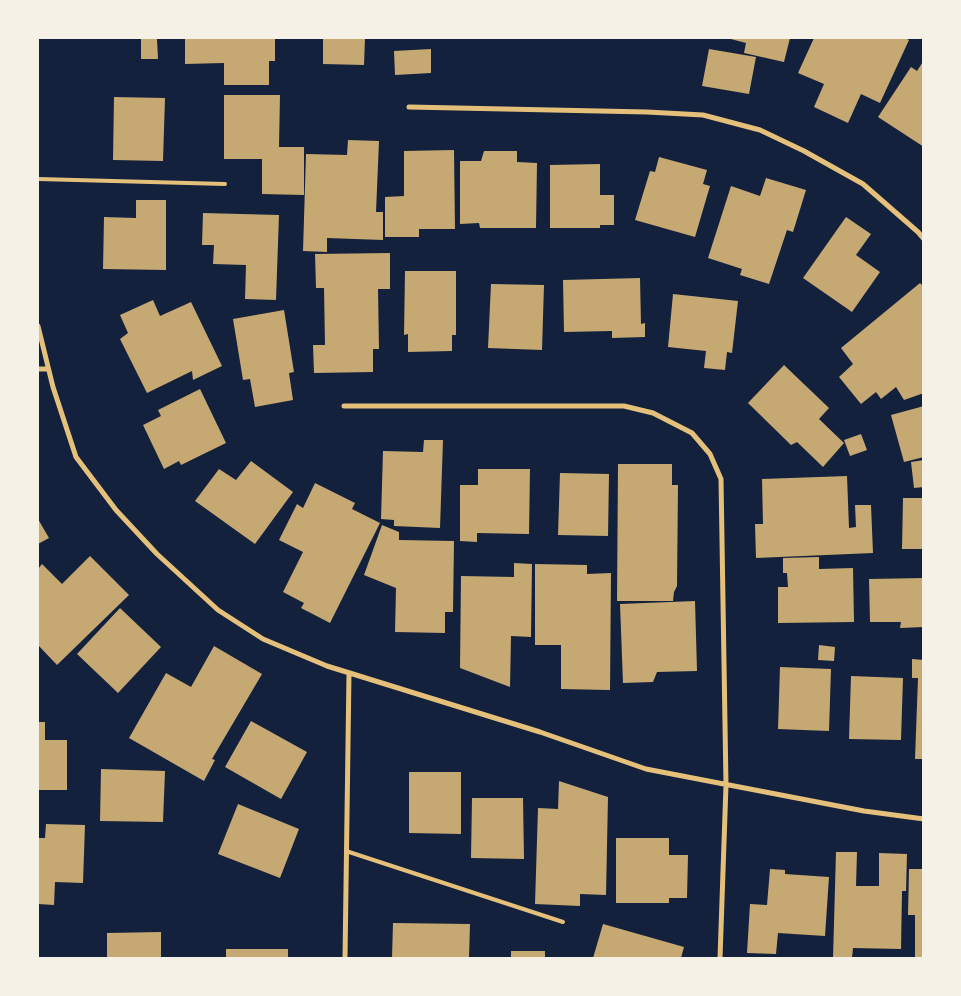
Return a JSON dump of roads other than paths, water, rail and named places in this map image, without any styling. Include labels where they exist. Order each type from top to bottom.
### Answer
[{"type":"street","points":[[409,107],[703,115],[760,130],[804,151],[863,184],[924,239]]},
{"type":"street","points":[[38,326],[48,369],[76,456],[116,510],[157,554],[218,610],[263,639],[327,666],[540,732],[646,769],[864,811],[924,819]]},
{"type":"street","points":[[38,369],[48,369]]},
{"type":"street","points":[[344,406],[624,406],[653,413],[692,433],[710,454],[721,479],[726,785],[720,958]]},
{"type":"street","points":[[345,958],[349,673]]},
{"type":"lane","points":[[38,179],[225,184]]},
{"type":"lane","points":[[346,851],[563,922]]}]
